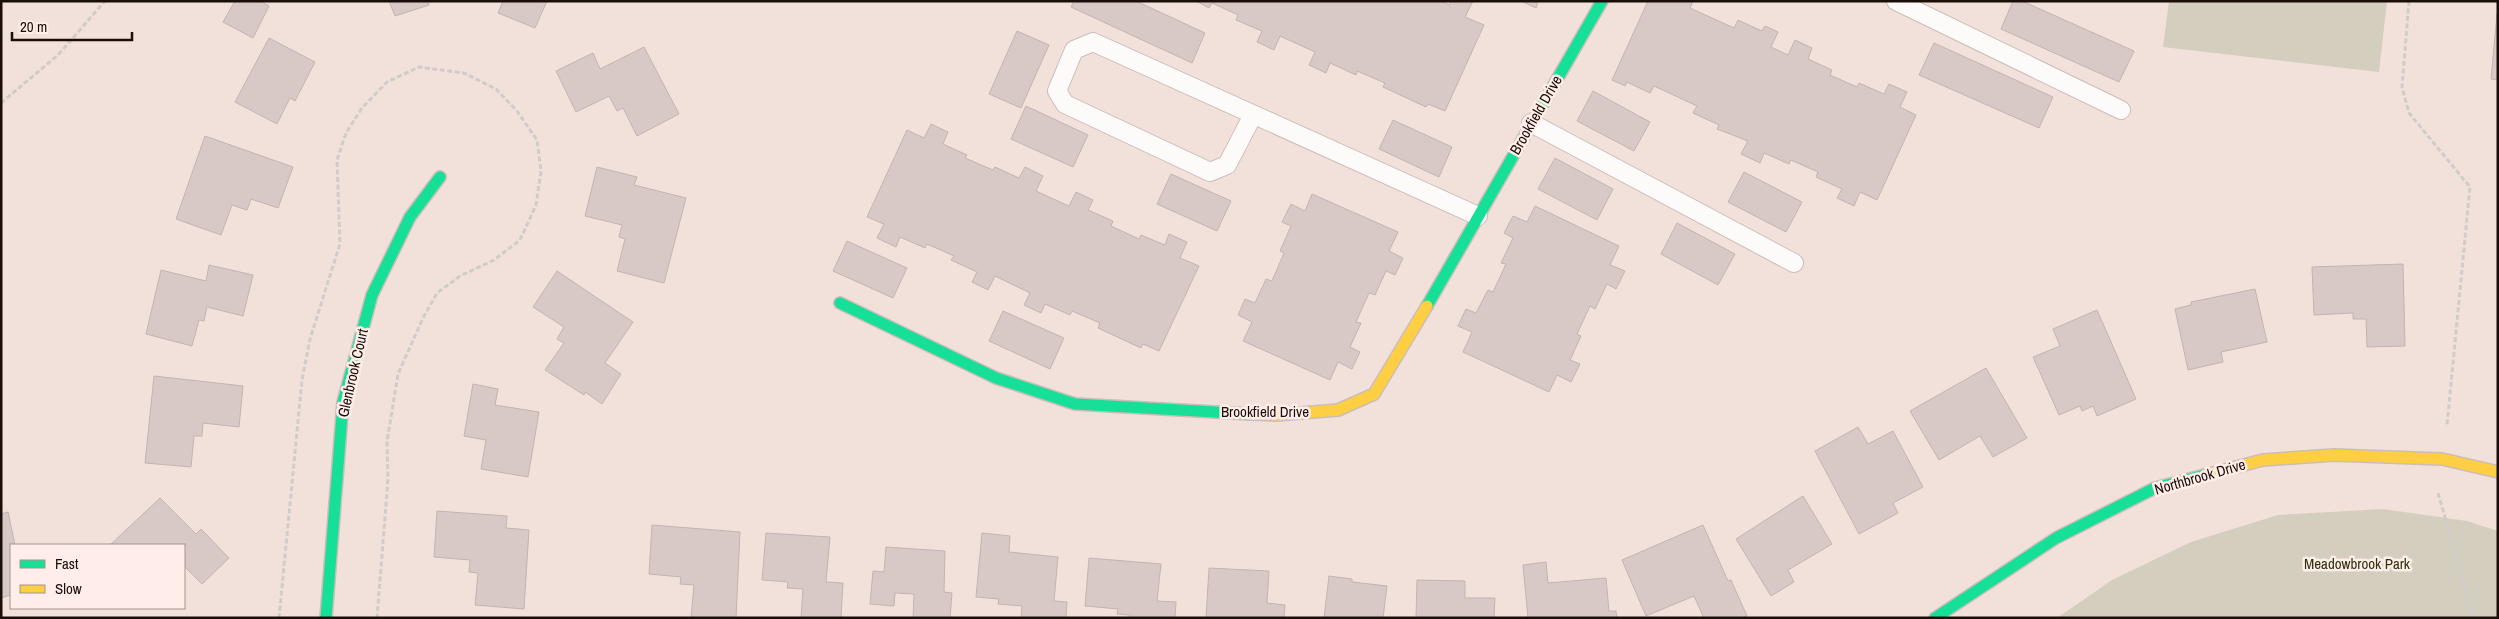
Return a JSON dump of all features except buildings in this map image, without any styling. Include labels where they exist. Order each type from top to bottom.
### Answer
[{"type":"street","name":"Brookfield Drive","points":[[840,304],[996,378],[1075,404],[1276,415],[1338,410],[1374,394],[1399,354],[1602,1]]},
{"type":"street","name":"Glenbrook Court","points":[[326,618],[343,402],[372,295],[410,218],[440,177]]},
{"type":"street","name":"Northbrook Drive","points":[[1935,618],[2056,538],[2155,488],[2263,460],[2334,455],[2442,459],[2498,472]]},
{"type":"lane","points":[[1896,1],[2122,110]]},
{"type":"lane","points":[[1253,115],[1227,165],[1210,172],[1065,104],[1057,91],[1074,50],[1093,42],[1478,216]]},
{"type":"lane","points":[[1531,123],[1794,263]]},
{"type":"path","points":[[1,102],[58,55],[105,1]]},
{"type":"path","points":[[2409,1],[2402,87],[2409,113],[2470,187],[2447,431]]},
{"type":"path","points":[[2437,490],[2474,618]]},
{"type":"green space","points":[[2169,1],[2387,1],[2379,72],[2163,47]]},
{"type":"green space","name":"Meadowbrook Park","points":[[2383,509],[2467,521],[2498,531],[2498,618],[2057,618],[2112,580],[2191,542],[2278,515]]},
{"type":"traffic: fast","points":[[1427,306],[1602,1]]},
{"type":"traffic: fast","points":[[326,618],[343,402],[372,295],[410,217],[440,177]]},
{"type":"traffic: fast","points":[[840,303],[996,378],[1075,404],[1250,414]]},
{"type":"traffic: fast","points":[[1935,618],[2056,538],[2155,488],[2205,475]]},
{"type":"traffic: slow","points":[[1250,414],[1276,415],[1338,410],[1374,394],[1427,306]]},
{"type":"traffic: slow","points":[[2205,475],[2263,460],[2334,455],[2442,459],[2498,472]]}]
